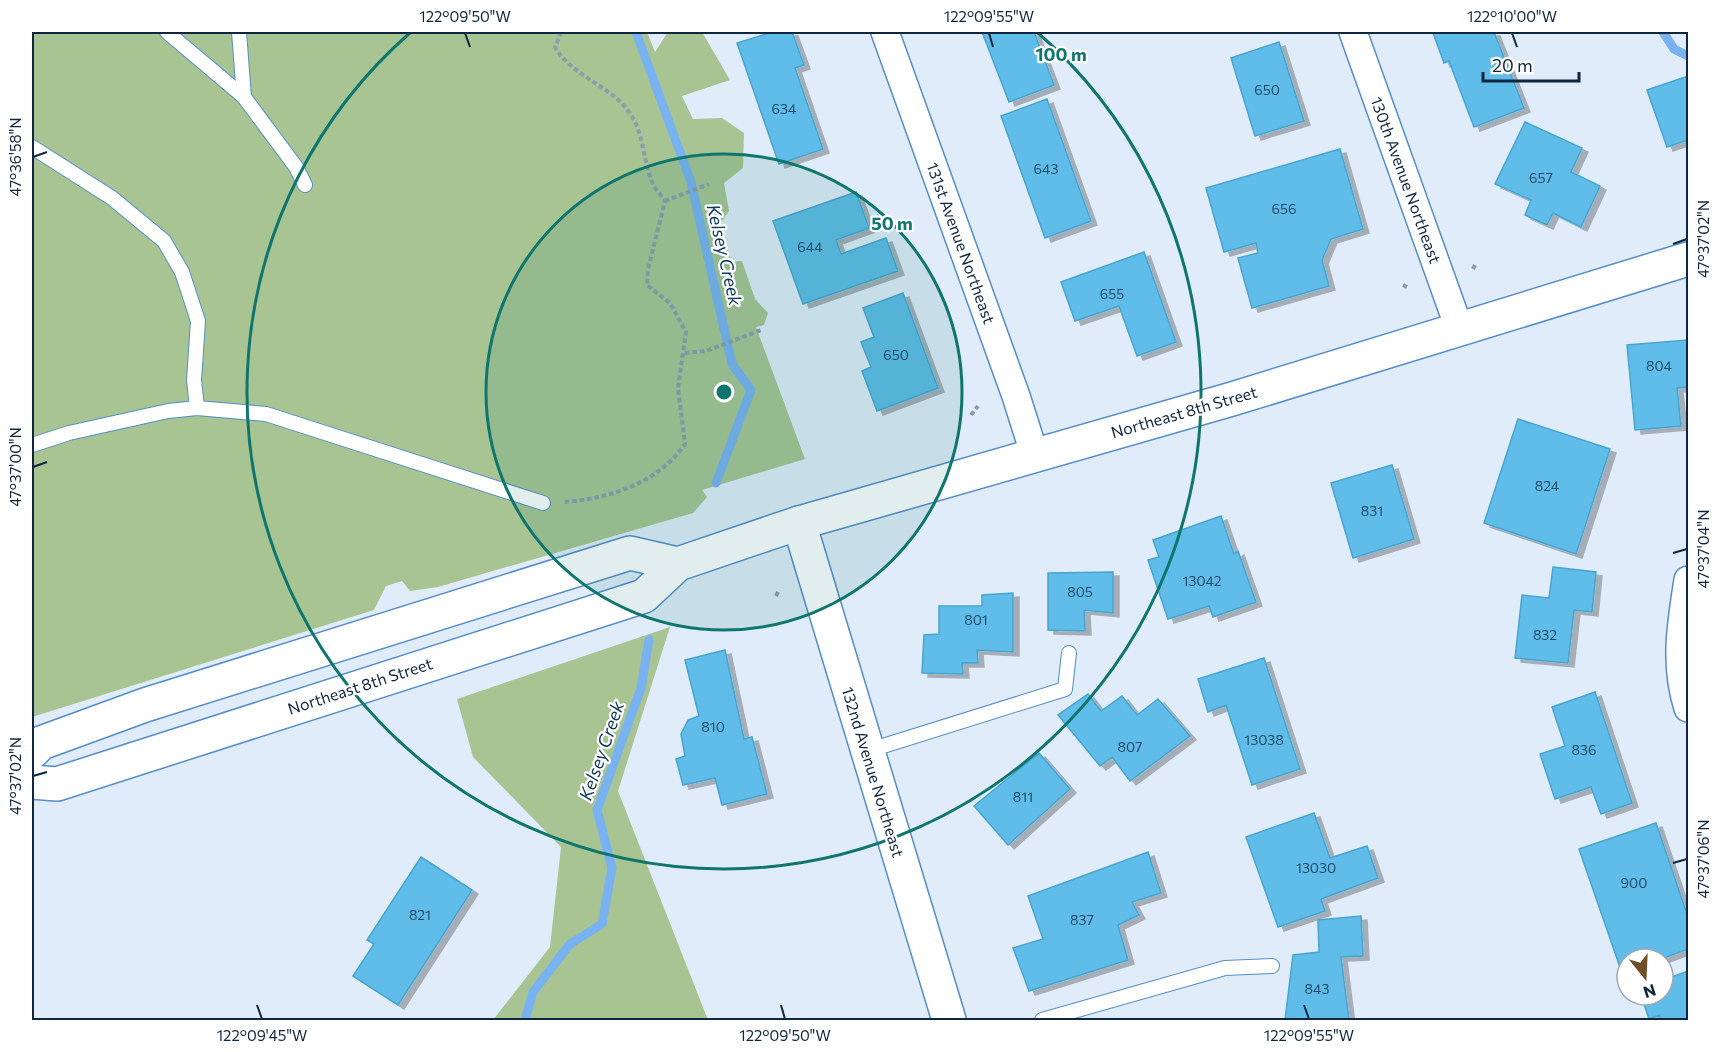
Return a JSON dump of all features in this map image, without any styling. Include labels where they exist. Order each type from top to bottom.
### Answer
[{"type":"main road","name":"Northeast 8th Street","points":[[32,782],[57,784],[644,596],[678,564],[799,523],[927,484],[1035,456],[1689,258]]},
{"type":"main road","name":"132nd Avenue Northeast","points":[[799,523],[949,1020]]},
{"type":"main road","points":[[32,752],[41,743],[145,705],[630,554],[678,564]]},
{"type":"street","name":"131st Avenue Northeast","points":[[885,32],[1012,385],[1035,456]]},
{"type":"street","name":"130th Avenue Northeast","points":[[1353,32],[1460,328]]},
{"type":"street","points":[[1689,580],[1680,633],[1679,669],[1689,708]]},
{"type":"lane","points":[[167,32],[244,97],[296,167],[305,185]]},
{"type":"lane","points":[[239,32],[244,97]]},
{"type":"lane","points":[[32,147],[112,198],[164,242],[182,272],[198,321],[194,380],[197,408]]},
{"type":"lane","points":[[32,445],[157,414],[197,408],[266,414],[543,502]]},
{"type":"lane","points":[[867,751],[1065,689],[1069,653]]},
{"type":"lane","points":[[1042,1020],[1225,968],[1272,966]]},
{"type":"path","points":[[561,32],[555,48],[563,62],[614,98],[631,114],[646,152],[652,183],[665,201]]},
{"type":"path","points":[[543,502],[578,501],[635,486],[660,472],[676,457],[685,444],[678,388],[685,353],[686,332],[670,303],[647,285],[648,269],[665,201],[709,184]]},
{"type":"path","points":[[1403,285],[1409,288]]},
{"type":"path","points":[[685,353],[706,351],[761,330]]},
{"type":"path","points":[[971,415],[978,406]]},
{"type":"path","points":[[776,596],[779,590]]},
{"type":"green space","points":[[32,32],[647,32],[655,52],[668,32],[702,32],[730,80],[682,96],[693,119],[722,118],[744,133],[743,168],[724,183],[729,211],[719,225],[732,262],[742,261],[755,299],[768,313],[764,325],[756,327],[805,459],[702,490],[707,497],[693,513],[438,587],[410,591],[402,581],[386,586],[374,610],[32,717]]},
{"type":"green space","points":[[670,627],[618,791],[708,1020],[493,1020],[550,947],[561,847],[473,757],[457,699]]},
{"type":"building","points":[[773,32],[792,32],[804,65],[795,68],[823,149],[779,164],[737,43]]},
{"type":"building","points":[[982,32],[1034,32],[1054,85],[1009,102]]},
{"type":"building","points":[[1494,32],[1524,108],[1474,127],[1449,61],[1444,63],[1433,33]]},
{"type":"building","points":[[1279,42],[1304,121],[1255,136],[1231,58]]},
{"type":"building","points":[[1688,76],[1688,140],[1667,147],[1647,90]]},
{"type":"building","points":[[1047,99],[1091,221],[1045,238],[1001,116]]},
{"type":"building","points":[[1525,122],[1582,148],[1571,172],[1600,186],[1581,227],[1553,213],[1547,225],[1525,215],[1531,200],[1495,184]]},
{"type":"building","points":[[1340,149],[1363,229],[1331,239],[1322,260],[1329,286],[1252,308],[1238,258],[1258,253],[1256,243],[1224,252],[1206,188]]},
{"type":"building","points":[[856,192],[869,228],[836,240],[841,254],[886,238],[898,271],[803,304],[773,221]]},
{"type":"building","points":[[1144,252],[1176,342],[1137,356],[1119,306],[1075,321],[1061,282]]},
{"type":"building","points":[[903,293],[938,388],[877,411],[862,371],[871,367],[861,342],[874,337],[863,308]]},
{"type":"building","points":[[1688,340],[1688,387],[1677,388],[1681,426],[1635,430],[1627,345]]},
{"type":"building","points":[[1518,419],[1610,449],[1576,554],[1484,523]]},
{"type":"building","points":[[1392,465],[1414,539],[1353,558],[1331,483]]},
{"type":"building","points":[[1221,516],[1234,554],[1238,551],[1256,602],[1213,617],[1209,606],[1168,619],[1148,560],[1159,557],[1153,540]]},
{"type":"building","points":[[1553,567],[1596,572],[1592,612],[1574,610],[1568,663],[1515,658],[1522,595],[1549,598]]},
{"type":"building","points":[[1113,572],[1113,613],[1084,610],[1085,631],[1048,630],[1048,573]]},
{"type":"building","points":[[1013,593],[1013,652],[977,650],[978,663],[962,663],[963,674],[922,673],[924,635],[939,634],[939,606],[982,606],[982,595]]},
{"type":"building","points":[[725,650],[744,739],[752,737],[767,794],[722,805],[715,778],[683,785],[676,759],[685,756],[681,734],[688,720],[699,716],[685,660]]},
{"type":"building","points":[[1264,658],[1300,769],[1252,785],[1226,705],[1208,712],[1198,679]]},
{"type":"building","points":[[1595,692],[1632,803],[1601,814],[1591,787],[1555,799],[1540,754],[1565,746],[1552,707]]},
{"type":"building","points":[[1088,694],[1101,711],[1122,696],[1137,715],[1158,699],[1190,736],[1130,781],[1112,757],[1100,766],[1058,715]]},
{"type":"building","points":[[1039,753],[1070,789],[1008,845],[974,806]]},
{"type":"building","points":[[1314,813],[1330,858],[1367,846],[1378,878],[1321,899],[1325,911],[1278,927],[1246,837]]},
{"type":"building","points":[[1656,823],[1688,917],[1688,949],[1675,954],[1675,947],[1615,947],[1615,953],[1579,849]]},
{"type":"building","points":[[1148,852],[1161,893],[1132,902],[1139,915],[1118,925],[1128,960],[1029,991],[1013,948],[1043,939],[1028,896]]},
{"type":"building","points":[[421,857],[472,890],[398,1005],[353,976],[374,944],[367,940]]},
{"type":"building","points":[[1361,916],[1363,956],[1341,957],[1349,1020],[1285,1020],[1293,955],[1319,952],[1318,920]]},
{"type":"building","points":[[1688,971],[1688,1020],[1661,1020],[1659,1015],[1649,1019],[1645,1007],[1675,1007],[1675,976]]},
{"type":"waterway","name":"Kelsey Creek","points":[[636,32],[691,182],[732,364],[751,390],[716,483]]},
{"type":"waterway","points":[[1663,32],[1674,49],[1688,56]]},
{"type":"waterway","name":"Kelsey Creek","points":[[525,1020],[533,992],[570,944],[602,924],[612,868],[597,810],[641,688],[649,640]]}]
